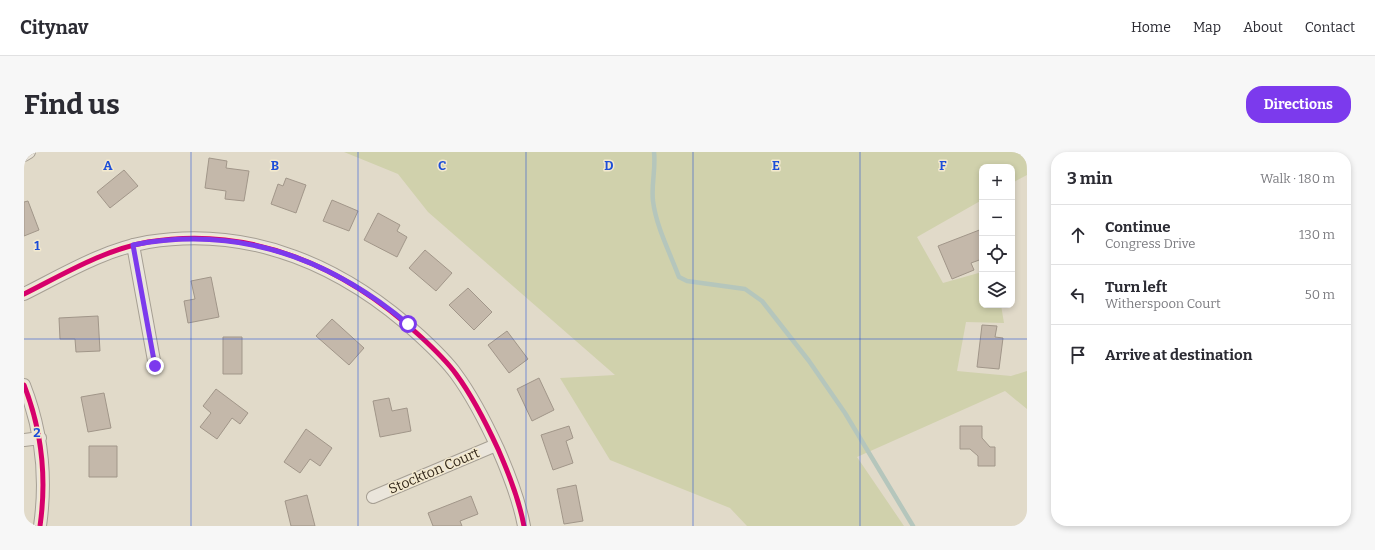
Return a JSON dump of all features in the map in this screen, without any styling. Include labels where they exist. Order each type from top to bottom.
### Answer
[{"type":"street","points":[[24,155],[29,152]]},
{"type":"street","points":[[24,294],[98,257],[133,245],[163,240],[191,239],[250,244],[304,260],[338,275],[381,302],[431,346],[466,389],[496,445],[516,492],[524,526]]},
{"type":"street","points":[[133,245],[155,366]]},
{"type":"street","points":[[24,385],[32,405],[40,438],[44,476],[40,526]]},
{"type":"street","points":[[24,440],[40,438]]},
{"type":"street","name":"Stockton Court","points":[[373,497],[496,445]]},
{"type":"green space","points":[[344,152],[1026,152],[1027,175],[1015,181],[1015,164],[979,164],[979,202],[917,237],[943,283],[979,273],[979,308],[1002,308],[1004,323],[966,322],[957,371],[1011,376],[1027,371],[1027,409],[1005,391],[857,457],[904,526],[747,526],[730,508],[610,460],[560,378],[615,375],[428,212],[398,174]]},
{"type":"building","points":[[209,158],[227,161],[226,168],[249,171],[244,201],[225,199],[226,191],[205,188]]},
{"type":"building","points":[[124,170],[138,186],[110,208],[97,192]]},
{"type":"building","points":[[286,178],[306,185],[296,213],[271,204],[278,184],[283,186]]},
{"type":"building","points":[[332,200],[358,211],[349,231],[323,221]]},
{"type":"building","points":[[28,201],[39,230],[24,236],[24,202]]},
{"type":"building","points":[[378,213],[400,225],[397,231],[407,237],[397,257],[364,240]]},
{"type":"building","points":[[979,230],[979,260],[971,263],[974,270],[952,279],[938,246]]},
{"type":"building","points":[[425,250],[452,273],[436,291],[409,268]]},
{"type":"building","points":[[211,277],[219,317],[188,323],[184,301],[195,299],[191,281]]},
{"type":"building","points":[[468,288],[492,312],[474,330],[449,305]]},
{"type":"building","points":[[98,316],[100,351],[76,352],[75,339],[60,339],[59,318]]},
{"type":"building","points":[[332,319],[364,348],[349,365],[316,336]]},
{"type":"building","points":[[982,325],[997,326],[995,337],[1003,338],[999,369],[977,367]]},
{"type":"building","points":[[507,331],[528,359],[509,373],[488,345]]},
{"type":"building","points":[[223,337],[242,337],[242,374],[223,374]]},
{"type":"building","points":[[539,378],[554,410],[532,421],[517,389]]},
{"type":"building","points":[[216,389],[248,413],[240,424],[232,418],[217,439],[200,427],[211,413],[203,406]]},
{"type":"building","points":[[104,393],[111,428],[88,432],[81,397]]},
{"type":"building","points":[[389,398],[392,411],[407,408],[411,431],[380,437],[373,401]]},
{"type":"building","points":[[569,426],[573,438],[566,441],[573,463],[553,470],[541,435]]},
{"type":"building","points":[[960,426],[982,426],[982,438],[990,447],[995,447],[995,466],[978,466],[978,456],[970,449],[960,449]]},
{"type":"building","points":[[306,429],[332,448],[320,466],[310,459],[300,473],[284,462]]},
{"type":"building","points":[[89,446],[117,446],[117,477],[89,477]]},
{"type":"building","points":[[576,485],[583,521],[564,524],[557,489]]},
{"type":"building","points":[[307,495],[315,526],[291,526],[285,501]]},
{"type":"building","points":[[471,496],[478,514],[460,521],[462,526],[433,526],[428,513]]},
{"type":"waterway","points":[[654,152],[653,201],[660,230],[679,277],[687,281],[745,289],[762,301],[809,361],[845,413],[913,526]]},
{"type":"cycle path","points":[[24,294],[84,264],[115,251],[148,242],[186,238],[224,240],[260,246],[295,257],[328,271],[391,311],[430,345],[452,369],[474,401],[498,449],[513,487],[524,526]]},
{"type":"cycle path","points":[[24,385],[35,420],[41,454],[43,490],[40,526]]},
{"type":"route","points":[[155,366],[133,245],[149,242],[191,239],[231,241],[286,253],[338,275],[381,302],[408,324]]}]
